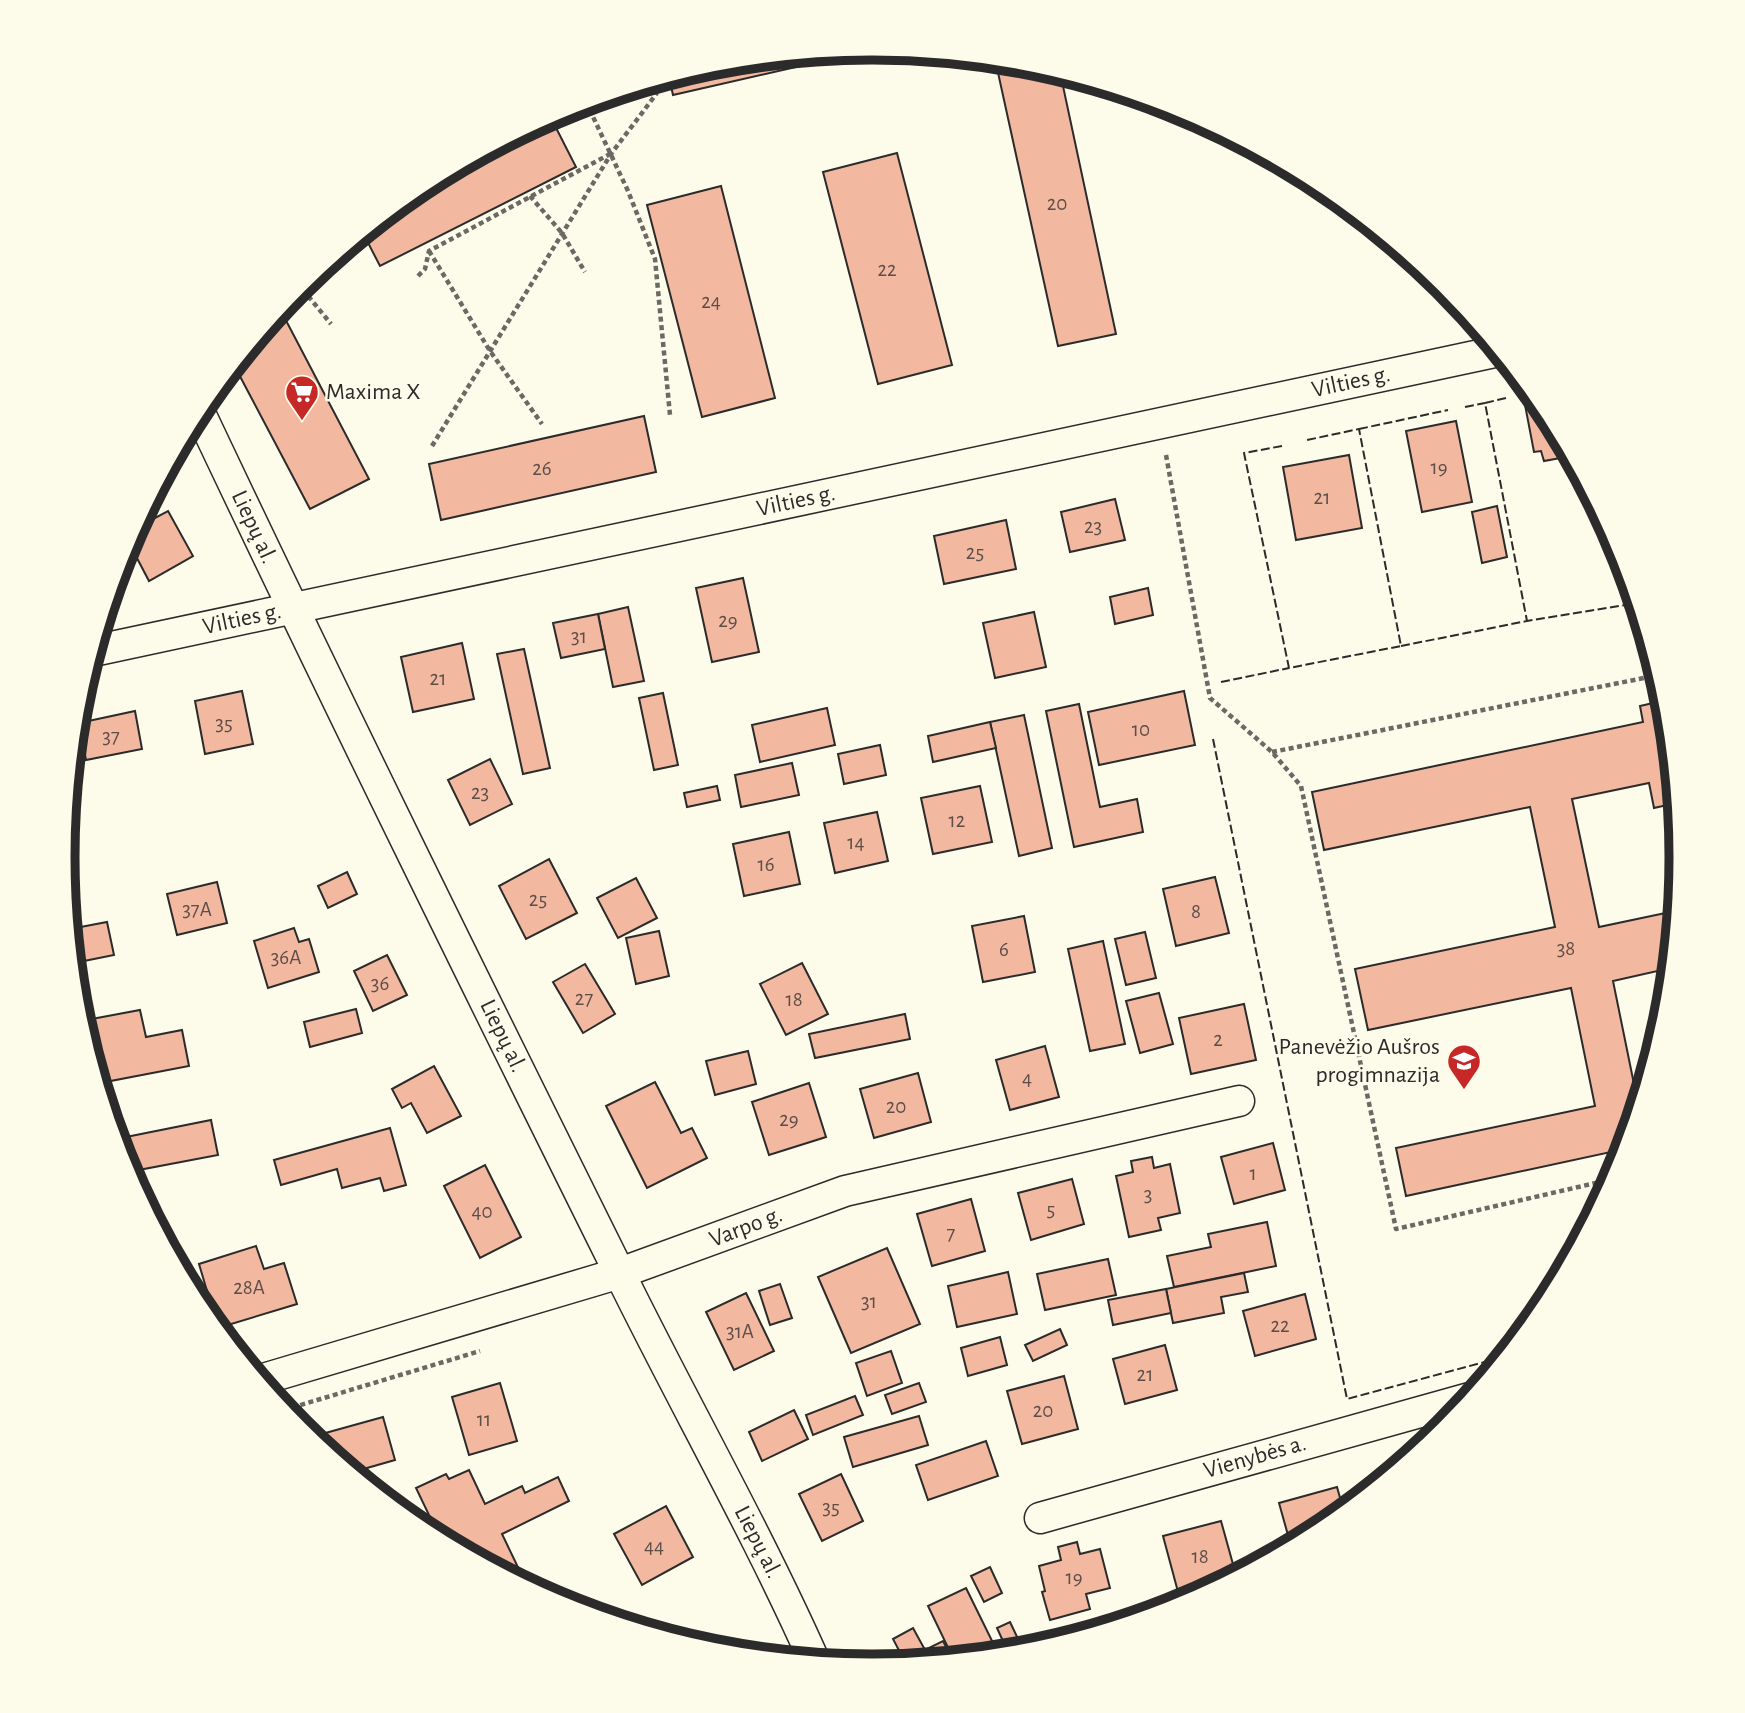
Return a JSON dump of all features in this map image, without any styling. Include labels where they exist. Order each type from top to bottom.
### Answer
[{"type":"street","name":"Vilties g.","points":[[103,649],[1490,353]]},
{"type":"street","name":"Liepų al.","points":[[204,423],[292,608],[620,1273],[783,1591],[810,1651]]},
{"type":"street","name":"Varpo g.","points":[[269,1377],[620,1273],[845,1191],[1239,1101]]},
{"type":"street","name":"Vienybės a.","points":[[1040,1518],[1452,1403]]},
{"type":"path","points":[[432,446],[611,153],[657,93]]},
{"type":"path","points":[[591,112],[628,191],[654,260],[670,415]]},
{"type":"path","points":[[418,276],[425,269],[429,251],[611,153]]},
{"type":"path","points":[[530,197],[562,233],[585,272]]},
{"type":"path","points":[[429,251],[490,351],[542,424]]},
{"type":"path","points":[[309,293],[331,324]]},
{"type":"path","points":[[1160,423],[1210,698],[1272,752],[1301,786],[1396,1229],[1599,1182]]},
{"type":"path","points":[[1272,752],[1648,677]]},
{"type":"path","points":[[296,1406],[491,1348]]},
{"type":"building","points":[[823,61],[673,95],[671,86],[717,75],[768,66]]},
{"type":"building","points":[[997,70],[1062,83],[1116,334],[1058,346]]},
{"type":"building","points":[[555,126],[576,167],[380,266],[367,241],[387,224],[474,166]]},
{"type":"building","points":[[897,153],[952,365],[878,384],[823,172]]},
{"type":"building","points":[[721,186],[775,398],[702,417],[647,205]]},
{"type":"building","name":"Maxima X","points":[[285,318],[369,479],[310,509],[238,373]]},
{"type":"building","points":[[1528,404],[1563,458],[1544,461],[1541,451],[1534,452],[1525,405]]},
{"type":"building","points":[[644,416],[656,472],[441,520],[429,464]]},
{"type":"building","points":[[1456,421],[1472,502],[1422,512],[1406,431]]},
{"type":"building","points":[[1349,455],[1362,528],[1296,540],[1283,467]]},
{"type":"building","points":[[1115,499],[1125,540],[1070,552],[1061,512]]},
{"type":"building","points":[[1497,506],[1507,557],[1482,563],[1472,512]]},
{"type":"building","points":[[168,511],[193,556],[149,581],[135,554],[151,520]]},
{"type":"building","points":[[1006,520],[1016,569],[944,584],[934,536]]},
{"type":"building","points":[[743,578],[759,652],[712,662],[696,588]]},
{"type":"building","points":[[1148,588],[1153,615],[1115,624],[1110,597]]},
{"type":"building","points":[[628,607],[644,681],[613,687],[598,614]]},
{"type":"building","points":[[1034,612],[1046,667],[995,678],[983,623]]},
{"type":"building","points":[[598,614],[605,649],[561,658],[553,623]]},
{"type":"building","points":[[462,643],[474,699],[413,712],[401,657]]},
{"type":"building","points":[[524,649],[550,768],[523,774],[497,654]]},
{"type":"building","points":[[242,691],[253,744],[205,754],[195,701]]},
{"type":"building","points":[[1184,691],[1195,745],[1099,765],[1088,712]]},
{"type":"building","points":[[663,693],[678,765],[654,770],[639,698]]},
{"type":"building","points":[[1654,703],[1668,805],[1654,808],[1649,783],[1572,799],[1599,927],[1668,913],[1661,970],[1613,981],[1635,1087],[1612,1152],[1406,1196],[1396,1148],[1595,1106],[1571,988],[1368,1030],[1355,969],[1555,927],[1530,807],[1324,850],[1312,792],[1643,722],[1640,706]]},
{"type":"building","points":[[1079,704],[1100,807],[1137,799],[1143,832],[1074,847],[1046,711]]},
{"type":"building","points":[[827,708],[835,745],[760,762],[752,725]]},
{"type":"building","points":[[135,711],[142,749],[86,760],[83,745],[87,721]]},
{"type":"building","points":[[1024,715],[1052,848],[1019,856],[990,722]]},
{"type":"building","points":[[990,722],[996,748],[933,762],[928,736]]},
{"type":"building","points":[[880,745],[886,775],[844,784],[838,754]]},
{"type":"building","points":[[490,759],[512,804],[470,825],[448,780]]},
{"type":"building","points":[[792,763],[799,795],[741,807],[735,775]]},
{"type":"building","points":[[717,786],[720,800],[687,807],[684,793]]},
{"type":"building","points":[[980,786],[992,842],[933,854],[921,798]]},
{"type":"building","points":[[877,812],[888,861],[835,873],[824,823]]},
{"type":"building","points":[[789,832],[800,884],[744,896],[733,844]]},
{"type":"building","points":[[549,859],[577,913],[526,939],[499,886]]},
{"type":"building","points":[[347,872],[357,894],[328,908],[318,886]]},
{"type":"building","points":[[1215,877],[1229,933],[1176,946],[1163,889]]},
{"type":"building","points":[[636,878],[657,918],[618,938],[597,898]]},
{"type":"building","points":[[217,882],[227,923],[177,935],[167,894]]},
{"type":"building","points":[[1024,916],[1035,972],[983,982],[972,926]]},
{"type":"building","points":[[107,922],[114,955],[82,961],[79,927]]},
{"type":"building","points":[[294,928],[299,942],[309,939],[319,972],[268,988],[254,941]]},
{"type":"building","points":[[659,931],[669,976],[636,984],[626,938]]},
{"type":"building","points":[[1145,932],[1156,978],[1126,985],[1115,939]]},
{"type":"building","points":[[1103,941],[1125,1044],[1090,1051],[1068,949]]},
{"type":"building","points":[[387,955],[407,995],[373,1011],[354,971]]},
{"type":"building","points":[[802,963],[828,1014],[786,1035],[760,984]]},
{"type":"building","points":[[585,964],[615,1014],[583,1033],[553,982]]},
{"type":"building","points":[[1159,993],[1173,1044],[1140,1053],[1126,1001]]},
{"type":"building","points":[[1244,1004],[1256,1060],[1191,1074],[1179,1018]]},
{"type":"building","points":[[356,1009],[362,1033],[310,1047],[304,1022]]},
{"type":"building","points":[[140,1010],[146,1037],[182,1030],[189,1066],[109,1081],[93,1019]]},
{"type":"building","points":[[905,1014],[910,1039],[815,1058],[809,1034]]},
{"type":"building","points":[[1045,1046],[1059,1097],[1010,1110],[996,1060]]},
{"type":"building","points":[[748,1051],[756,1084],[715,1095],[706,1061]]},
{"type":"building","points":[[434,1066],[461,1116],[427,1133],[411,1103],[402,1108],[392,1089]]},
{"type":"building","points":[[918,1073],[931,1122],[874,1138],[860,1089]]},
{"type":"building","points":[[655,1082],[681,1133],[692,1128],[707,1158],[647,1188],[606,1106]]},
{"type":"building","points":[[809,1083],[826,1137],[769,1155],[752,1102]]},
{"type":"building","points":[[211,1120],[218,1155],[140,1170],[127,1137]]},
{"type":"building","points":[[390,1128],[406,1185],[384,1191],[380,1178],[342,1188],[337,1169],[281,1185],[274,1160]]},
{"type":"building","points":[[1273,1143],[1285,1190],[1234,1204],[1221,1157]]},
{"type":"building","points":[[1152,1157],[1154,1168],[1170,1164],[1180,1213],[1158,1218],[1161,1230],[1129,1237],[1116,1176],[1133,1172],[1131,1161]]},
{"type":"building","points":[[485,1165],[521,1237],[480,1258],[444,1186]]},
{"type":"building","points":[[1072,1179],[1084,1224],[1031,1240],[1018,1193]]},
{"type":"building","points":[[971,1199],[985,1251],[932,1266],[917,1214]]},
{"type":"building","points":[[1267,1222],[1276,1266],[1174,1287],[1167,1256],[1211,1247],[1208,1234]]},
{"type":"building","points":[[256,1246],[264,1269],[284,1263],[297,1304],[228,1325],[209,1297],[199,1264]]},
{"type":"building","points":[[887,1248],[920,1324],[851,1353],[818,1277]]},
{"type":"building","points":[[1108,1259],[1116,1295],[1045,1310],[1037,1274]]},
{"type":"building","points":[[1008,1272],[1017,1314],[957,1327],[948,1286]]},
{"type":"building","points":[[1244,1273],[1248,1292],[1221,1297],[1224,1313],[1173,1323],[1166,1289]]},
{"type":"building","points":[[780,1284],[792,1318],[770,1325],[759,1291]]},
{"type":"building","points":[[1166,1289],[1171,1313],[1113,1325],[1108,1300]]},
{"type":"building","points":[[746,1293],[774,1351],[734,1370],[706,1312]]},
{"type":"building","points":[[1305,1294],[1316,1339],[1255,1356],[1243,1311]]},
{"type":"building","points":[[1060,1329],[1067,1345],[1033,1361],[1025,1345]]},
{"type":"building","points":[[1000,1337],[1007,1365],[968,1376],[961,1348]]},
{"type":"building","points":[[1165,1345],[1177,1390],[1125,1404],[1113,1359]]},
{"type":"building","points":[[891,1351],[902,1383],[867,1396],[856,1363]]},
{"type":"building","points":[[1064,1376],[1078,1429],[1022,1444],[1007,1391]]},
{"type":"building","points":[[500,1383],[517,1441],[469,1455],[452,1397]]},
{"type":"building","points":[[919,1383],[926,1402],[892,1414],[885,1395]]},
{"type":"building","points":[[855,1396],[863,1415],[813,1435],[806,1415]]},
{"type":"building","points":[[794,1410],[808,1439],[762,1461],[749,1432]]},
{"type":"building","points":[[919,1416],[928,1445],[853,1467],[844,1437]]},
{"type":"building","points":[[383,1417],[395,1460],[367,1468],[369,1474],[323,1434]]},
{"type":"building","points":[[986,1441],[998,1476],[928,1500],[916,1465]]},
{"type":"building","points":[[469,1470],[485,1504],[522,1486],[525,1493],[558,1477],[569,1501],[502,1534],[520,1571],[474,1547],[431,1520],[416,1488],[446,1474],[449,1479]]},
{"type":"building","points":[[841,1474],[863,1521],[822,1541],[799,1494]]},
{"type":"building","points":[[1337,1487],[1341,1501],[1288,1536],[1279,1503]]},
{"type":"building","points":[[666,1506],[693,1557],[642,1585],[614,1534]]},
{"type":"building","points":[[1221,1521],[1234,1566],[1178,1592],[1163,1536]]},
{"type":"building","points":[[1077,1542],[1080,1554],[1100,1549],[1110,1588],[1086,1594],[1090,1609],[1050,1620],[1042,1592],[1045,1591],[1039,1566],[1061,1560],[1058,1547]]},
{"type":"building","points":[[990,1567],[1002,1593],[984,1602],[971,1576]]},
{"type":"building","points":[[966,1588],[994,1644],[949,1650],[928,1606]]},
{"type":"building","points":[[1010,1622],[1018,1640],[1004,1642],[997,1628]]},
{"type":"building","points":[[913,1628],[925,1650],[943,1641],[948,1650],[900,1653],[893,1639]]},
{"type":"fence","points":[[1506,398],[1485,403],[1527,621]]},
{"type":"fence","points":[[1465,407],[1485,403]]},
{"type":"fence","points":[[1359,429],[1448,410]]},
{"type":"fence","points":[[1282,446],[1244,453],[1289,668],[1401,646],[1359,429],[1307,440]]},
{"type":"fence","points":[[1401,646],[1628,604]]},
{"type":"fence","points":[[1221,682],[1289,668]]},
{"type":"fence","points":[[1213,739],[1347,1399],[1490,1361]]},
{"type":"place","name":"Maxima X","points":[[302,422]]},
{"type":"place","name":"Panevėžio Aušros progimnazija","points":[[1464,1091]]}]
